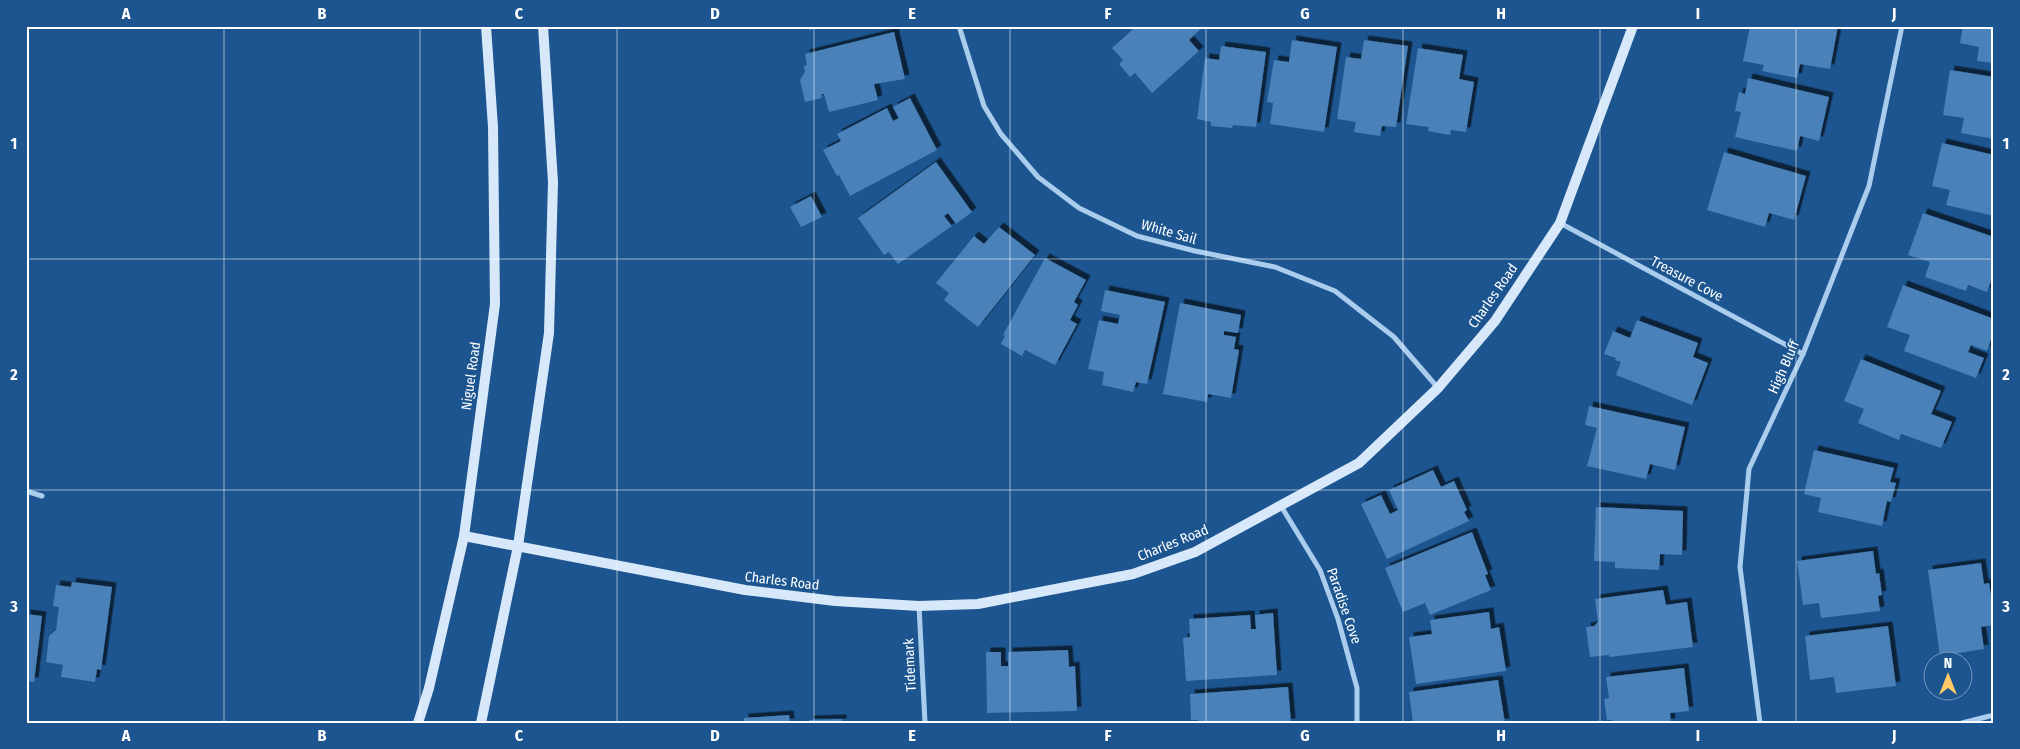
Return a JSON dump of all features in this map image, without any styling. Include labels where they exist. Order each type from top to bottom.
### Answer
[{"type":"street","name":"Niguel Road","points":[[418,723],[429,688],[464,536],[495,304],[493,126],[486,26]]},
{"type":"street","points":[[481,723],[518,546],[549,333],[553,182],[543,26]]},
{"type":"street","name":"White Sail","points":[[959,26],[984,106],[1001,134],[1038,177],[1079,208],[1137,236],[1195,251],[1275,267],[1335,291],[1394,337],[1438,388]]},
{"type":"street","name":"Charles Road","points":[[464,536],[620,568],[745,590],[835,601],[919,606],[978,604],[1133,574],[1195,552],[1359,463],[1438,388],[1495,321],[1560,223],[1633,26]]},
{"type":"street","name":"High Bluff","points":[[1760,723],[1740,567],[1749,469],[1803,354],[1869,186],[1902,26]]},
{"type":"street","name":"Treasure Cove","points":[[1560,223],[1803,354]]},
{"type":"street","points":[[26,491],[42,496]]},
{"type":"street","name":"Paradise Cove","points":[[1281,506],[1320,570],[1338,619],[1357,688],[1357,723]]},
{"type":"street","name":"Tidemark","points":[[919,606],[925,723]]},
{"type":"street","points":[[1962,723],[1994,715]]},
{"type":"building","points":[[808,26],[829,26],[829,27],[809,30]]},
{"type":"building","points":[[1136,26],[1204,26],[1189,40],[1199,51],[1152,93],[1135,73],[1130,77],[1119,64],[1123,60],[1112,48]]},
{"type":"building","points":[[1750,26],[1838,26],[1830,69],[1800,64],[1797,78],[1762,71],[1764,65],[1743,61]]},
{"type":"building","points":[[1963,26],[1994,26],[1994,63],[1977,61],[1979,47],[1960,43]]},
{"type":"building","points":[[894,32],[905,79],[874,84],[878,100],[829,112],[824,94],[821,94],[822,98],[805,102],[800,80],[805,72],[804,66],[807,65],[805,54]]},
{"type":"building","points":[[1292,40],[1337,47],[1324,132],[1270,124],[1273,103],[1267,102],[1274,60],[1289,62]]},
{"type":"building","points":[[1364,40],[1408,46],[1396,127],[1382,126],[1380,136],[1354,132],[1356,122],[1337,119],[1346,57],[1361,59]]},
{"type":"building","points":[[1221,46],[1266,52],[1256,127],[1233,125],[1232,128],[1211,126],[1211,122],[1197,119],[1205,58],[1219,60]]},
{"type":"building","points":[[1418,48],[1463,55],[1459,79],[1474,82],[1466,132],[1451,130],[1450,135],[1428,131],[1429,127],[1406,124]]},
{"type":"building","points":[[1950,70],[1994,77],[1994,139],[1961,133],[1964,118],[1943,115]]},
{"type":"building","points":[[1748,78],[1829,97],[1819,141],[1800,136],[1797,151],[1735,137],[1741,112],[1735,111],[1739,92],[1745,94]]},
{"type":"building","points":[[910,98],[937,150],[850,196],[823,150],[841,141],[837,134],[887,108],[893,121],[899,118],[893,107]]},
{"type":"building","points":[[1942,143],[1994,155],[1994,216],[1946,205],[1950,190],[1932,186]]},
{"type":"building","points":[[1724,152],[1806,176],[1794,220],[1769,213],[1765,227],[1707,210]]},
{"type":"building","points":[[936,162],[972,212],[956,224],[948,213],[944,216],[952,226],[898,264],[889,252],[884,255],[858,218]]},
{"type":"building","points":[[811,196],[822,217],[801,227],[790,207]]},
{"type":"building","points":[[1923,213],[1994,237],[1994,273],[1987,292],[1968,285],[1966,291],[1925,277],[1930,262],[1908,255]]},
{"type":"building","points":[[999,227],[1035,255],[978,327],[944,300],[949,293],[936,283],[974,236],[984,244]]},
{"type":"building","points":[[1045,258],[1086,280],[1074,302],[1078,305],[1070,320],[1077,324],[1055,365],[1025,350],[1022,356],[1001,344],[1005,336],[1003,335]]},
{"type":"building","points":[[1903,285],[1994,319],[1994,331],[1987,351],[1971,345],[1968,352],[1984,358],[1976,378],[1904,351],[1910,335],[1887,327]]},
{"type":"building","points":[[1105,290],[1165,302],[1147,384],[1136,382],[1133,392],[1102,385],[1104,372],[1088,369],[1099,320],[1118,324],[1120,315],[1101,311]]},
{"type":"building","points":[[1180,303],[1241,315],[1238,333],[1224,331],[1224,335],[1236,337],[1234,349],[1239,350],[1231,398],[1208,394],[1207,402],[1163,394]]},
{"type":"building","points":[[1637,320],[1698,343],[1693,357],[1708,363],[1692,405],[1616,375],[1621,362],[1604,354],[1613,331],[1630,338]]},
{"type":"building","points":[[1861,359],[1941,391],[1931,414],[1952,422],[1941,448],[1901,434],[1899,440],[1858,423],[1864,409],[1844,401]]},
{"type":"building","points":[[1589,406],[1685,427],[1675,470],[1650,464],[1646,479],[1587,466],[1597,428],[1585,425]]},
{"type":"building","points":[[1814,450],[1894,468],[1890,482],[1896,483],[1891,502],[1887,501],[1882,526],[1818,512],[1821,498],[1804,494]]},
{"type":"building","points":[[1433,470],[1441,487],[1454,481],[1467,510],[1464,512],[1469,521],[1387,559],[1361,504],[1381,495],[1390,514],[1398,510],[1389,490]]},
{"type":"building","points":[[1596,507],[1683,511],[1682,555],[1660,554],[1659,570],[1615,568],[1615,562],[1594,561]]},
{"type":"building","points":[[1991,523],[1994,523],[1994,536],[1993,536]]},
{"type":"building","points":[[1472,532],[1488,574],[1485,575],[1491,590],[1430,615],[1425,603],[1403,612],[1385,568]]},
{"type":"building","points":[[1873,551],[1876,574],[1879,573],[1882,595],[1878,596],[1880,611],[1821,618],[1819,603],[1803,605],[1797,561]]},
{"type":"building","points":[[1981,563],[1984,584],[1989,583],[1994,615],[1994,625],[1981,627],[1984,649],[1965,652],[1939,652],[1928,570]]},
{"type":"building","points":[[72,582],[112,587],[101,670],[97,669],[95,682],[61,677],[63,665],[46,662],[49,636],[56,630],[59,607],[53,606],[56,585],[71,587]]},
{"type":"building","points":[[1663,590],[1666,605],[1687,602],[1693,647],[1609,657],[1609,655],[1590,657],[1586,627],[1594,626],[1598,622],[1595,599]]},
{"type":"building","points":[[1489,612],[1491,629],[1499,627],[1506,671],[1416,684],[1409,637],[1432,634],[1430,620]]},
{"type":"building","points":[[1273,613],[1277,675],[1186,681],[1183,638],[1190,637],[1189,619],[1250,615],[1251,629],[1256,629],[1255,615]]},
{"type":"building","points":[[26,614],[42,616],[34,682],[26,681]]},
{"type":"building","points":[[1888,626],[1896,686],[1836,693],[1834,677],[1810,680],[1805,636]]},
{"type":"building","points":[[1068,650],[1069,667],[1075,666],[1077,711],[987,713],[986,652],[1001,652],[1001,666],[1008,666],[1008,652]]},
{"type":"building","points":[[1684,668],[1689,711],[1670,713],[1671,723],[1613,723],[1612,720],[1607,720],[1604,699],[1609,698],[1606,677]]},
{"type":"building","points":[[1498,680],[1505,723],[1413,723],[1409,692]]},
{"type":"building","points":[[1288,687],[1291,723],[1198,723],[1198,720],[1191,720],[1190,694]]},
{"type":"building","points":[[789,715],[790,723],[744,723],[744,718]]},
{"type":"building","points":[[842,719],[842,723],[809,723],[809,720]]}]
